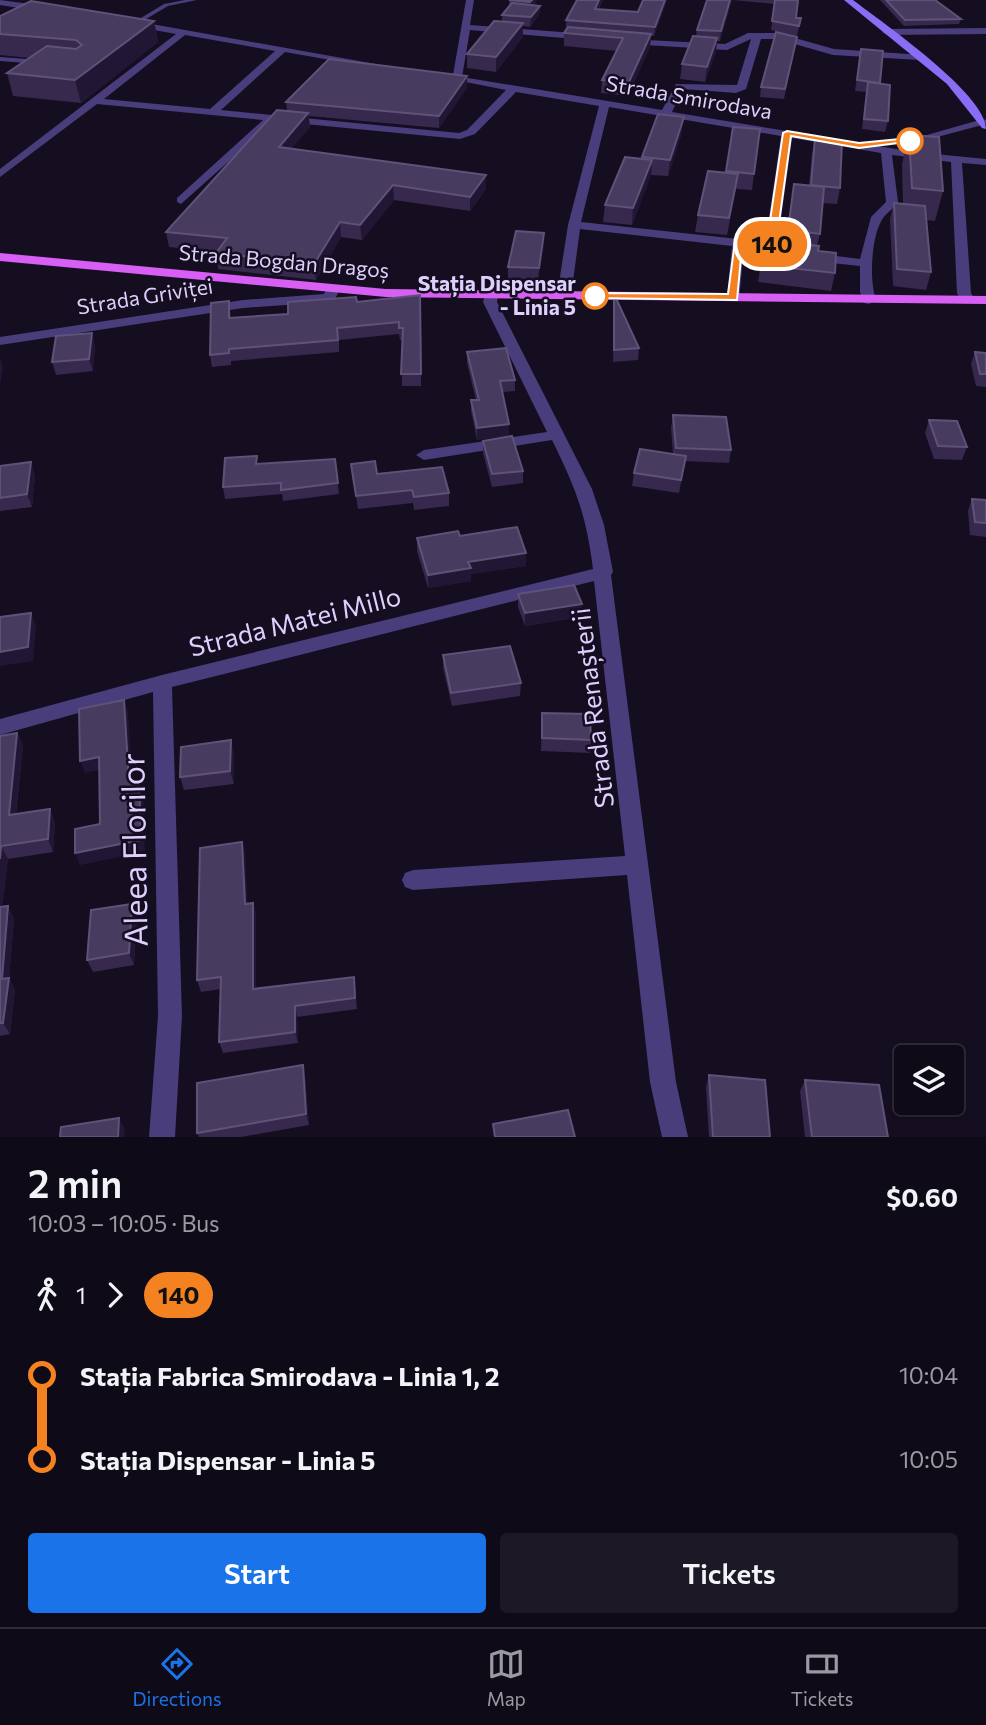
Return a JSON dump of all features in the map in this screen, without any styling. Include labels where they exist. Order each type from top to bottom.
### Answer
[{"type":"main road","points":[[848,0],[951,82],[984,124]]},
{"type":"main road","name":"Strada Bogdan Dragoș","points":[[0,257],[333,289],[491,295],[986,300]]},
{"type":"street","points":[[457,79],[470,0]]},
{"type":"street","points":[[2,1],[52,10]]},
{"type":"street","points":[[120,22],[417,72]]},
{"type":"street","points":[[465,27],[595,38]]},
{"type":"street","points":[[887,32],[986,31]]},
{"type":"street","points":[[0,174],[184,32]]},
{"type":"street","points":[[666,113],[680,86],[736,90],[742,87],[757,35]]},
{"type":"street","points":[[618,40],[727,47],[748,36],[757,35],[789,38],[813,48],[834,52],[920,57]]},
{"type":"street","points":[[211,113],[283,49]]},
{"type":"street","name":"Strada Smirodava","points":[[430,74],[886,150],[986,162]]},
{"type":"street","points":[[97,101],[460,136],[471,132],[514,88]]},
{"type":"street","points":[[564,296],[574,225],[605,103]]},
{"type":"street","points":[[181,200],[273,117]]},
{"type":"street","name":"Strada Smirodava","points":[[859,145],[897,143],[984,124]]},
{"type":"street","points":[[770,252],[787,133]]},
{"type":"street","points":[[869,300],[865,293],[866,263],[877,217],[892,202],[886,150]]},
{"type":"street","points":[[956,160],[964,293],[968,300]]},
{"type":"street","points":[[574,225],[738,243],[770,252],[866,263]]},
{"type":"street","points":[[734,297],[732,291],[738,243]]},
{"type":"street","name":"Strada Griviței","points":[[0,341],[243,304],[329,298],[333,289]]},
{"type":"street","name":"Strada Renașterii","points":[[491,295],[490,302],[584,489],[596,525],[604,572],[663,1082],[675,1137]]},
{"type":"street","points":[[424,455],[556,435]]},
{"type":"street","name":"Strada Matei Millo","points":[[0,727],[162,682],[604,572]]},
{"type":"street","name":"Aleea Florilor","points":[[162,682],[170,1016],[162,1137]]},
{"type":"street","points":[[413,880],[638,865]]},
{"type":"lane","points":[[134,24],[166,5],[194,0]]},
{"type":"lane","points":[[0,59],[54,64]]},
{"type":"building","points":[[577,0],[599,0],[595,9],[638,12],[643,0],[665,0],[655,27],[566,20]]},
{"type":"building","points":[[707,0],[730,0],[721,31],[697,30]]},
{"type":"building","points":[[775,0],[798,0],[796,18],[801,18],[799,26],[772,21]]},
{"type":"building","points":[[886,0],[935,0],[961,19],[905,20]]},
{"type":"building","points":[[31,1],[154,21],[75,80],[7,73],[47,46],[76,49],[82,45],[76,40],[0,34],[0,16]]},
{"type":"building","points":[[512,3],[540,6],[531,17],[502,15]]},
{"type":"building","points":[[494,21],[523,23],[496,57],[467,54]]},
{"type":"building","points":[[568,27],[651,34],[629,82],[602,80],[623,38],[564,33]]},
{"type":"building","points":[[776,32],[797,37],[785,89],[761,87]]},
{"type":"building","points":[[693,36],[717,38],[707,67],[682,64]]},
{"type":"building","points":[[861,49],[883,51],[880,83],[857,80]]},
{"type":"building","points":[[329,59],[467,76],[439,116],[286,102]]},
{"type":"building","points":[[868,82],[890,85],[888,121],[864,119]]},
{"type":"building","points":[[277,110],[308,113],[279,147],[486,175],[470,197],[393,185],[360,225],[340,222],[314,264],[216,253],[227,238],[166,232]]},
{"type":"building","points":[[658,114],[684,117],[670,160],[642,157]]},
{"type":"building","points":[[733,127],[760,129],[754,174],[726,171]]},
{"type":"building","points":[[909,135],[939,137],[943,191],[912,188]]},
{"type":"building","points":[[815,138],[842,141],[840,188],[811,185]]},
{"type":"building","points":[[625,157],[652,160],[633,208],[605,205]]},
{"type":"building","points":[[708,171],[738,174],[729,218],[698,215]]},
{"type":"building","points":[[794,184],[824,187],[820,234],[788,230]]},
{"type":"building","points":[[894,203],[925,206],[931,272],[897,269]]},
{"type":"building","points":[[516,231],[544,233],[539,268],[508,267]]},
{"type":"building","points":[[787,243],[819,246],[818,251],[836,253],[835,273],[761,265],[764,245],[786,248]]},
{"type":"building","points":[[614,294],[639,348],[614,350]]},
{"type":"building","points":[[420,295],[421,374],[401,374],[403,328],[399,328],[399,322],[337,328],[338,340],[229,349],[229,353],[210,355],[211,303],[229,301],[229,318],[288,314],[288,302],[356,297],[357,302]]},
{"type":"building","points":[[92,333],[89,359],[52,362],[56,336]]},
{"type":"building","points":[[506,348],[515,380],[500,381],[509,424],[477,428],[471,400],[479,400],[467,352]]},
{"type":"building","points":[[975,352],[986,353],[986,374],[980,374]]},
{"type":"building","points":[[673,415],[726,417],[731,450],[676,448]]},
{"type":"building","points":[[929,420],[957,421],[967,447],[938,446]]},
{"type":"building","points":[[512,436],[523,471],[492,474],[483,441]]},
{"type":"building","points":[[640,449],[686,456],[681,480],[634,473]]},
{"type":"building","points":[[257,456],[256,464],[335,459],[338,483],[281,490],[281,483],[223,487],[225,458]]},
{"type":"building","points":[[375,461],[377,474],[442,467],[449,493],[414,497],[412,490],[356,496],[351,464]]},
{"type":"building","points":[[31,462],[27,494],[0,498],[0,466]]},
{"type":"building","points":[[972,499],[986,500],[986,523],[975,522]]},
{"type":"building","points":[[517,527],[526,553],[468,562],[471,568],[428,575],[417,538],[458,531],[460,536]]},
{"type":"building","points":[[574,585],[582,604],[525,613],[518,594]]},
{"type":"building","points":[[31,613],[28,647],[0,652],[0,617]]},
{"type":"building","points":[[510,646],[521,683],[451,693],[443,655]]},
{"type":"building","points":[[124,700],[129,782],[139,781],[141,840],[75,853],[75,829],[100,824],[99,757],[80,761],[79,709]]},
{"type":"building","points":[[542,713],[590,714],[591,740],[542,738]]},
{"type":"building","points":[[17,733],[9,815],[50,809],[48,839],[1,846],[0,859],[0,736]]},
{"type":"building","points":[[231,740],[230,771],[180,777],[181,747]]},
{"type":"building","points":[[242,842],[245,904],[253,903],[253,989],[354,977],[355,998],[295,1006],[295,1032],[219,1042],[221,977],[197,980],[200,848]]},
{"type":"building","points":[[132,904],[129,953],[87,960],[91,910]]},
{"type":"building","points":[[8,906],[2,979],[9,978],[3,1023],[0,1023],[0,907]]},
{"type":"building","points":[[303,1065],[306,1114],[197,1133],[197,1083]]},
{"type":"building","points":[[709,1075],[765,1080],[770,1137],[713,1137]]},
{"type":"building","points":[[805,1080],[879,1085],[888,1137],[812,1137]]},
{"type":"building","points":[[568,1110],[575,1137],[495,1137],[493,1124]]},
{"type":"building","points":[[119,1118],[118,1137],[60,1137],[61,1127]]},
{"type":"bus line","name":"140","points":[[595,296],[734,297],[732,291],[738,243],[770,252],[787,133],[859,145],[910,141]]},
{"type":"place","name":"Stația Dispensar - Linia 5","points":[[595,296]]}]
